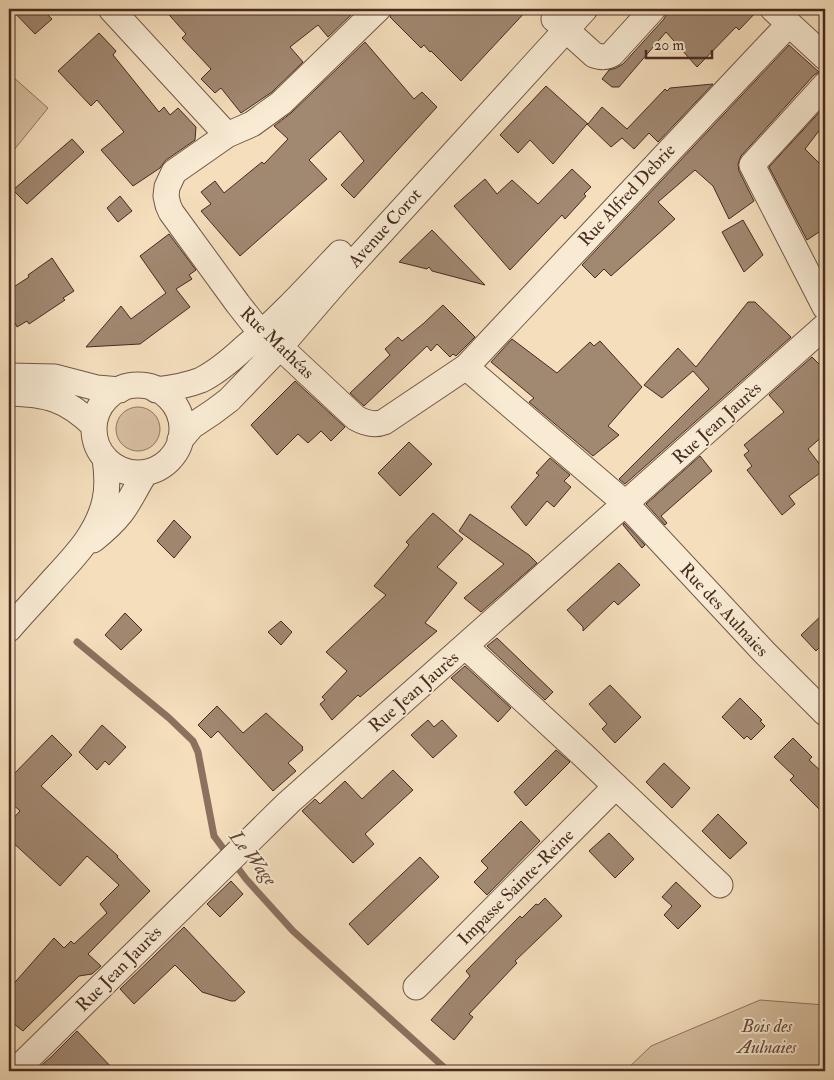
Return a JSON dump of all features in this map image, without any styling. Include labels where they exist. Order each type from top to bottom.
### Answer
[{"type":"street","name":"Rue Mathéas","points":[[378,9],[281,103],[252,124],[227,134],[174,172],[167,187],[168,205],[171,212],[253,324],[361,421],[374,424],[384,422],[466,367]]},
{"type":"street","name":"Avenue Corot","points":[[146,472],[165,464],[175,453],[180,440],[192,426],[229,400],[272,340],[292,304],[560,19],[585,9]]},
{"type":"street","points":[[560,19],[594,55],[607,57],[612,54],[653,9]]},
{"type":"street","points":[[120,12],[227,134]]},
{"type":"street","points":[[785,15],[825,57]]},
{"type":"street","name":"Rue Alfred Debrie","points":[[466,367],[785,15]]},
{"type":"street","points":[[825,85],[752,165],[825,308]]},
{"type":"street","name":"Rue Jean Jaurès","points":[[16,1071],[288,804],[825,326]]},
{"type":"street","name":"Avenue Corot","points":[[9,376],[55,377],[97,388],[120,390],[138,386],[156,390],[177,388],[212,374],[272,340]]},
{"type":"street","points":[[466,367],[626,504]]},
{"type":"street","points":[[120,390],[108,397],[100,407],[94,426],[98,446],[105,458],[121,470],[133,473],[146,472]]},
{"type":"street","points":[[156,390],[167,397],[175,407],[181,426],[180,440]]},
{"type":"street","points":[[9,393],[32,394],[52,398],[78,411],[94,426]]},
{"type":"street","points":[[81,550],[95,528],[105,501],[107,474],[105,458]]},
{"type":"street","points":[[9,629],[81,550],[120,515],[146,472]]},
{"type":"street","name":"Rue des Aulnaies","points":[[626,504],[759,647],[825,714]]},
{"type":"street","points":[[466,646],[720,886]]},
{"type":"street","name":"Impasse Sainte-Reine","points":[[416,987],[616,786]]},
{"type":"green space","points":[[13,77],[48,108],[9,156],[9,79]]},
{"type":"green space","points":[[138,407],[150,411],[156,417],[160,429],[156,441],[150,447],[138,451],[126,447],[120,441],[116,429],[120,417],[126,411]]},
{"type":"green space","name":"Bois des Aulnaies","points":[[760,1000],[825,1005],[825,1071],[625,1071],[651,1046]]},
{"type":"building","points":[[11,9],[42,9],[52,19],[35,34]]},
{"type":"building","points":[[164,9],[354,9],[355,11],[328,37],[318,25],[290,47],[303,62],[272,92],[241,113],[221,88],[215,93],[201,79],[211,69],[182,38],[186,34]]},
{"type":"building","points":[[392,9],[437,9],[442,13],[448,9],[454,15],[461,9],[528,9],[461,81],[424,45],[421,48],[390,17]]},
{"type":"building","points":[[667,9],[759,9],[739,30],[736,27],[697,67],[666,32],[619,87],[612,87],[602,79],[609,70],[623,64],[664,19]]},
{"type":"building","points":[[99,33],[116,51],[113,55],[159,112],[164,107],[170,115],[178,108],[196,127],[195,140],[166,160],[160,168],[133,186],[101,150],[124,132],[97,100],[91,106],[58,71]]},
{"type":"building","points":[[365,42],[414,99],[422,92],[437,107],[354,198],[341,185],[364,161],[340,131],[309,160],[327,179],[240,256],[201,211],[211,204],[201,192],[215,181],[224,193],[262,162],[264,164],[288,139],[274,126],[291,113]]},
{"type":"building","points":[[789,45],[819,72],[814,75],[741,156],[738,164],[739,171],[754,201],[729,219],[713,186],[695,170],[658,202],[675,219],[611,276],[604,269],[595,278],[582,265]]},
{"type":"building","points":[[713,84],[658,142],[649,133],[634,149],[622,138],[611,147],[587,124],[553,164],[530,140],[518,153],[500,135],[546,86],[588,124],[602,107],[627,129],[665,89],[667,91],[670,88]]},
{"type":"building","points":[[825,106],[825,123],[805,149],[825,169],[825,228],[807,240],[769,167]]},
{"type":"building","points":[[72,139],[84,152],[27,204],[13,190]]},
{"type":"building","points":[[572,169],[591,187],[584,194],[586,196],[565,219],[562,215],[510,270],[454,206],[485,179],[497,194],[512,180],[538,204]]},
{"type":"building","points":[[120,196],[132,211],[118,222],[107,208]]},
{"type":"building","points":[[743,220],[763,255],[744,272],[722,232]]},
{"type":"building","points":[[432,230],[485,285],[432,271],[429,267],[427,269],[399,262]]},
{"type":"building","points":[[169,234],[196,270],[189,275],[192,279],[176,289],[190,307],[140,344],[86,347],[121,306],[131,319],[166,293],[140,256]]},
{"type":"building","points":[[52,258],[74,291],[63,298],[65,300],[29,324],[27,321],[17,327],[15,323],[9,323],[9,290],[29,277],[28,275]]},
{"type":"building","points":[[748,302],[755,302],[791,337],[625,484],[619,479],[709,389],[693,371],[662,398],[644,385],[678,348],[696,367]]},
{"type":"building","points":[[443,305],[475,337],[456,356],[453,354],[450,357],[437,344],[431,351],[427,346],[364,406],[350,393],[390,355],[385,349],[398,337],[402,341]]},
{"type":"building","points":[[512,339],[557,373],[590,342],[594,346],[600,341],[642,387],[608,426],[619,435],[593,456],[529,402],[534,398],[491,362]]},
{"type":"building","points":[[812,357],[825,370],[825,434],[808,449],[824,470],[789,496],[795,504],[782,515],[747,470],[752,466],[744,455],[749,451],[744,445],[784,412],[769,395]]},
{"type":"building","points":[[295,381],[345,427],[331,441],[321,431],[308,443],[298,434],[277,455],[251,425]]},
{"type":"building","points":[[409,442],[432,464],[400,496],[378,473]]},
{"type":"building","points":[[700,456],[712,471],[661,516],[667,523],[665,525],[646,504]]},
{"type":"building","points":[[550,458],[570,475],[564,481],[571,487],[554,507],[547,501],[526,526],[511,507],[539,475],[536,473]]},
{"type":"building","points":[[433,513],[463,539],[437,567],[457,583],[425,623],[437,631],[360,697],[358,695],[332,720],[320,704],[325,700],[322,697],[347,671],[326,652],[386,595],[374,586],[409,545],[406,542]]},
{"type":"building","points":[[470,514],[529,555],[537,563],[481,612],[464,598],[504,564],[459,531]]},
{"type":"building","points":[[174,520],[191,537],[174,558],[157,541]]},
{"type":"building","points":[[624,523],[645,545],[642,548],[623,525]]},
{"type":"building","points":[[619,563],[640,585],[618,605],[614,601],[583,631],[583,627],[567,610]]},
{"type":"building","points":[[825,612],[825,642],[816,651],[801,635]]},
{"type":"building","points":[[125,613],[142,630],[121,650],[105,635]]},
{"type":"building","points":[[281,621],[292,632],[281,645],[268,632]]},
{"type":"building","points":[[497,638],[553,692],[545,700],[487,646]]},
{"type":"building","points":[[465,666],[511,708],[498,722],[451,678]]},
{"type":"building","points":[[610,685],[641,717],[615,743],[602,729],[607,724],[589,704]]},
{"type":"building","points":[[740,698],[762,720],[760,721],[765,726],[751,740],[747,736],[744,739],[722,717]]},
{"type":"building","points":[[217,706],[243,733],[266,713],[303,747],[303,750],[288,763],[296,771],[273,791],[218,731],[211,738],[198,725]]},
{"type":"building","points":[[428,720],[434,727],[442,720],[457,736],[433,758],[411,735]]},
{"type":"building","points":[[102,725],[126,747],[109,765],[105,761],[97,770],[79,752]]},
{"type":"building","points":[[52,735],[72,755],[41,786],[118,856],[150,891],[88,954],[101,966],[92,974],[79,976],[23,1031],[9,1020],[9,989],[54,938],[64,948],[71,941],[74,944],[107,913],[100,904],[119,885],[87,856],[60,886],[9,839],[9,823],[20,811],[9,801],[9,779]]},
{"type":"building","points":[[793,738],[812,757],[809,760],[825,775],[825,815],[790,780],[794,776],[774,757]]},
{"type":"building","points":[[556,750],[570,762],[526,806],[514,792]]},
{"type":"building","points":[[664,763],[690,788],[672,808],[646,782]]},
{"type":"building","points":[[393,770],[413,790],[365,834],[374,844],[353,863],[302,811],[315,799],[320,804],[345,781],[362,799]]},
{"type":"building","points":[[718,814],[747,843],[730,859],[702,831]]},
{"type":"building","points":[[521,821],[540,841],[487,895],[474,882],[488,868],[481,861]]},
{"type":"building","points":[[609,833],[634,859],[615,878],[589,851]]},
{"type":"building","points":[[420,857],[439,877],[368,945],[349,924]]},
{"type":"building","points":[[231,881],[243,894],[220,917],[207,904]]},
{"type":"building","points":[[676,882],[701,906],[678,929],[664,915],[672,906],[662,897]]},
{"type":"building","points":[[545,898],[562,916],[515,961],[517,963],[469,1014],[473,1017],[454,1040],[431,1020],[470,976],[466,971],[520,916],[522,918]]},
{"type":"building","points":[[184,927],[245,992],[235,1001],[231,1001],[202,992],[175,965],[134,1004],[120,989]]},
{"type":"building","points":[[77,1031],[115,1071],[35,1071],[51,1057]]},
{"type":"waterway","name":"Le Wage","points":[[77,642],[169,718],[193,741],[198,752],[214,836],[246,879],[293,931],[448,1071]]}]
